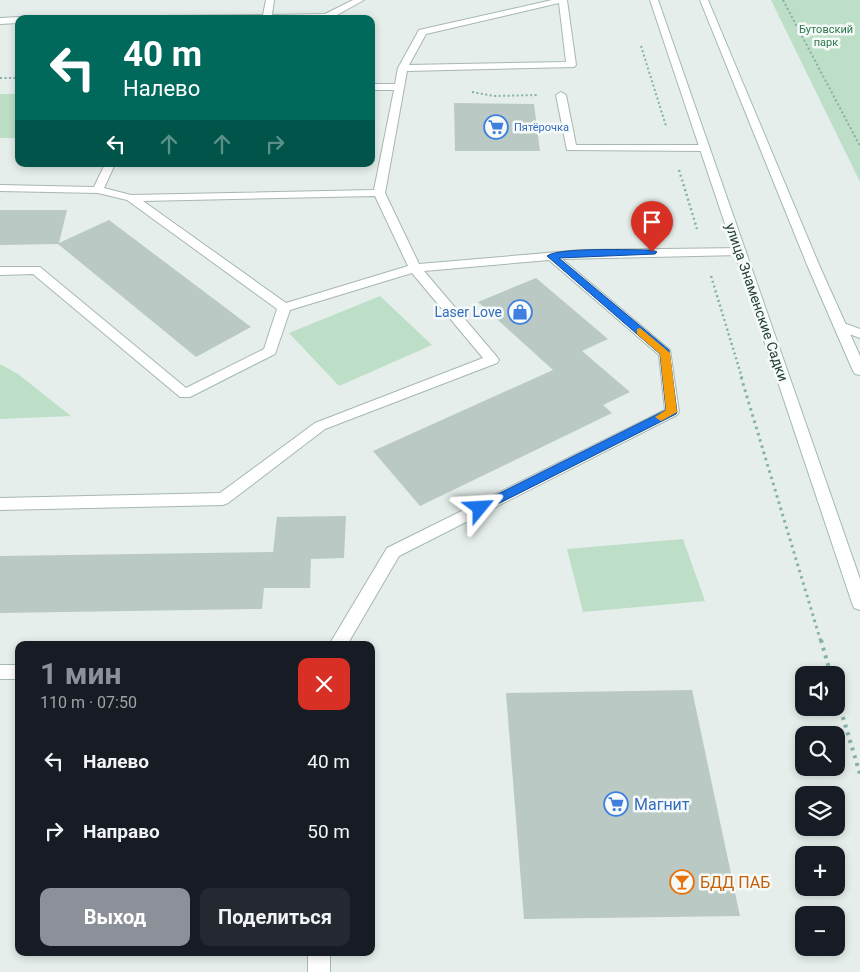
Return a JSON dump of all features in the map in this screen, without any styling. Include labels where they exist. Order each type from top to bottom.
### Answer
[{"type":"street","points":[[267,15],[270,0]]},
{"type":"street","points":[[328,15],[360,0]]},
{"type":"street","points":[[0,504],[223,499],[320,426],[492,360],[415,268],[379,192],[399,87],[403,68],[422,32],[563,0],[571,65],[403,68]]},
{"type":"street","name":"улица Знаменские Садки","points":[[654,0],[860,603]]},
{"type":"street","points":[[704,0],[814,267],[860,370]]},
{"type":"street","points":[[0,21],[15,20]]},
{"type":"street","points":[[375,86],[399,87]]},
{"type":"street","points":[[561,95],[571,148],[705,148]]},
{"type":"street","points":[[98,190],[109,167]]},
{"type":"street","points":[[0,188],[98,190],[130,198],[379,192]]},
{"type":"street","points":[[130,198],[284,308]]},
{"type":"street","points":[[284,308],[415,268],[582,254],[740,251]]},
{"type":"street","points":[[340,641],[393,552],[672,412],[665,353],[552,256]]},
{"type":"street","points":[[0,271],[36,270],[185,394],[270,351],[284,308]]},
{"type":"street","points":[[841,326],[860,334]]},
{"type":"street","points":[[0,672],[15,672]]},
{"type":"street","points":[[319,956],[319,972]]},
{"type":"path","points":[[783,0],[860,146]]},
{"type":"path","points":[[638,37],[827,666]]},
{"type":"path","points":[[0,78],[15,78]]},
{"type":"path","points":[[843,716],[860,774]]},
{"type":"green space","name":"Бутовский парк","points":[[771,0],[860,0],[860,182]]},
{"type":"green space","points":[[0,94],[15,94],[15,138],[0,138]]},
{"type":"green space","points":[[380,296],[432,345],[339,386],[289,333]]},
{"type":"green space","points":[[0,364],[18,374],[71,416],[0,419]]},
{"type":"green space","points":[[683,539],[705,601],[583,612],[567,549]]},
{"type":"building","name":"Пятёрочка","points":[[454,103],[534,104],[540,151],[455,151]]},
{"type":"building","points":[[0,210],[67,210],[59,243],[109,220],[251,327],[196,357],[58,244],[0,245]]},
{"type":"building","points":[[536,278],[608,339],[582,351],[630,392],[603,405],[612,413],[420,506],[373,451],[553,370],[478,302]]},
{"type":"building","points":[[346,516],[344,558],[311,559],[310,588],[264,588],[262,609],[0,613],[0,556],[273,552],[277,517]]},
{"type":"building","name":"Магнит","points":[[692,690],[740,916],[524,919],[506,693]]},
{"type":"slow traffic","points":[[640,331],[665,353],[672,412],[661,417]]},
{"type":"place","name":"Пятёрочка","points":[[496,127]]},
{"type":"place","name":"Laser Love","points":[[520,312]]},
{"type":"place","name":"Магнит","points":[[616,804]]},
{"type":"place","name":"БДД ПАБ","points":[[682,882]]},
{"type":"route","points":[[480,508],[672,412],[665,353],[552,256],[652,252]]}]
